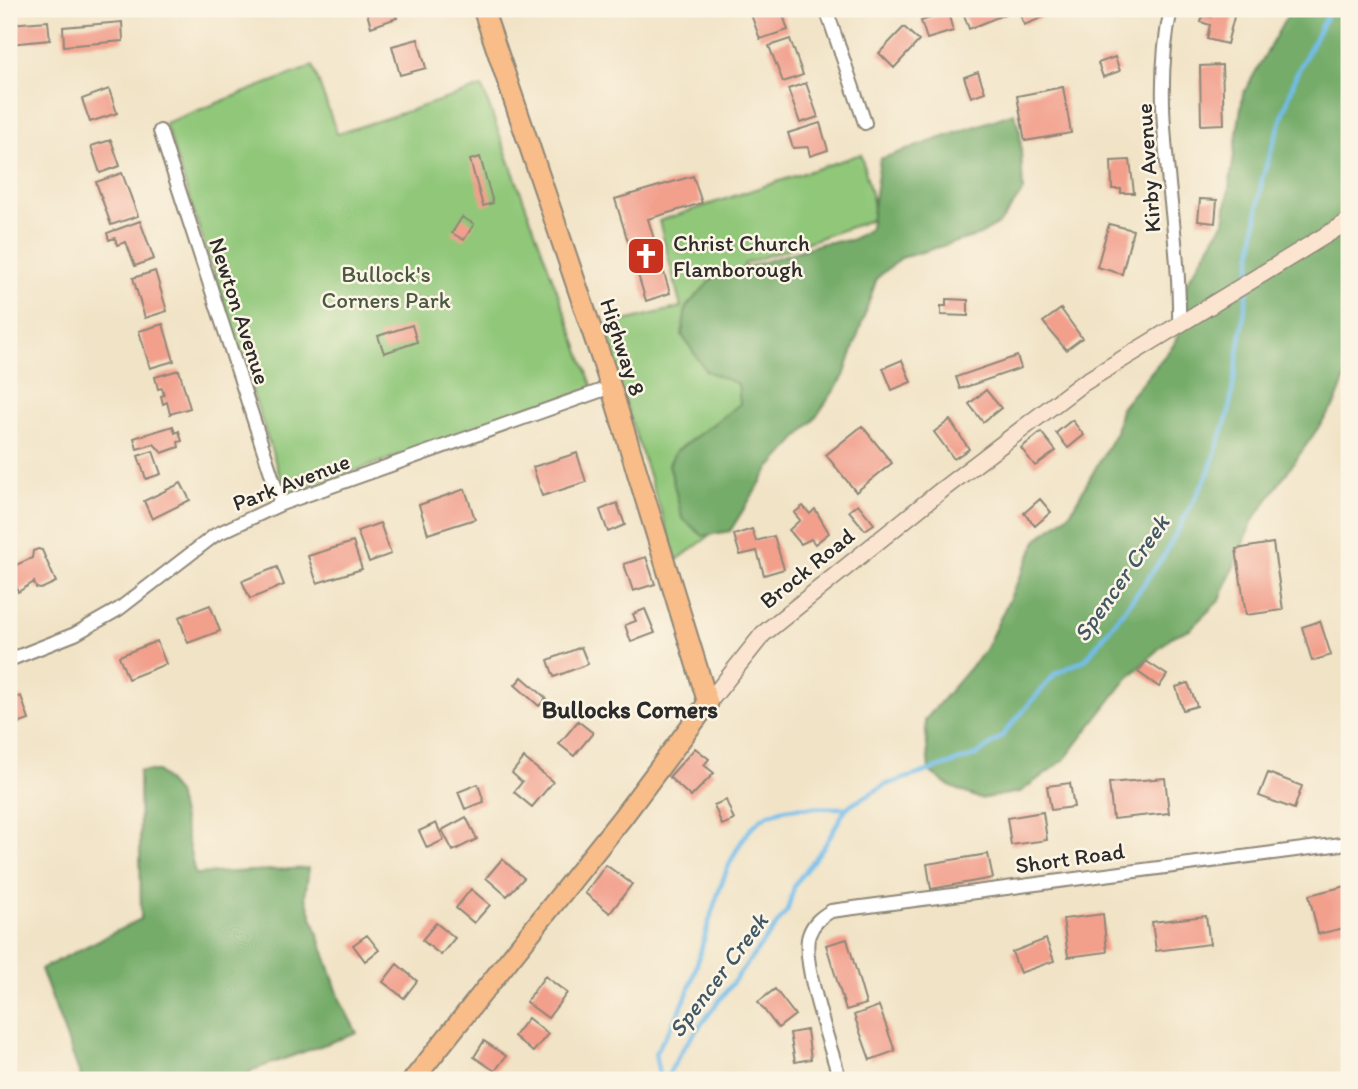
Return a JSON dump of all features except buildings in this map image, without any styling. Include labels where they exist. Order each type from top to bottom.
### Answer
[{"type":"main road","name":"Highway 8","points":[[483,9],[611,387],[708,703]]},
{"type":"main road","name":"Brock Road","points":[[412,1080],[622,818],[763,634],[932,498],[1080,385],[1349,221]]},
{"type":"street","points":[[826,9],[865,123]]},
{"type":"street","name":"Kirby Avenue","points":[[1171,9],[1163,45],[1162,113],[1180,292],[1179,324]]},
{"type":"street","name":"Newton Avenue","points":[[160,131],[281,504]]},
{"type":"street","name":"Park Avenue","points":[[9,660],[75,634],[119,609],[215,535],[281,504],[611,387]]},
{"type":"street","name":"Short Road","points":[[840,1080],[807,957],[808,936],[816,921],[843,907],[1349,843]]},
{"type":"green space","points":[[1291,9],[1349,9],[1349,368],[1335,404],[1252,522],[1220,600],[1190,629],[1171,637],[1127,679],[1064,760],[1020,792],[980,799],[949,786],[929,771],[925,720],[985,650],[1038,539],[1070,513],[1116,432],[1121,408],[1173,346],[1187,317],[1185,286],[1224,222],[1243,94]]},
{"type":"green space","name":"Bullock's Corners Park","points":[[313,66],[337,134],[482,87],[593,388],[286,495],[165,123]]},
{"type":"green space","points":[[1014,113],[1020,132],[1023,191],[1000,223],[980,235],[901,258],[877,278],[844,376],[814,420],[769,469],[730,531],[703,536],[682,518],[669,464],[675,452],[740,404],[738,384],[706,371],[682,335],[686,307],[713,278],[823,243],[851,240],[870,229],[880,159]]},
{"type":"green space","points":[[861,154],[877,218],[744,264],[785,444],[727,523],[677,560],[600,327],[681,307],[659,221]]},
{"type":"green space","points":[[139,771],[158,771],[177,793],[195,874],[309,868],[305,896],[341,1002],[357,1033],[250,1071],[250,1080],[82,1080],[41,969],[141,919]]},
{"type":"waterway","name":"Spencer Creek","points":[[1249,277],[1262,179],[1296,75],[1330,9]]},
{"type":"waterway","name":"Spencer Creek","points":[[665,1080],[684,1047],[787,911],[795,884],[825,845],[846,808],[885,785],[977,755],[1001,737],[1055,674],[1086,659],[1139,591],[1165,554],[1208,474],[1229,412],[1248,289]]},
{"type":"waterway","points":[[660,1080],[655,1053],[687,995],[720,888],[743,839],[758,822],[775,812],[801,808],[845,808]]},
{"type":"place","name":"Christ Church Flamborough","points":[[646,256]]},
{"type":"district","name":"Bullocks Corners","points":[[630,709]]}]
